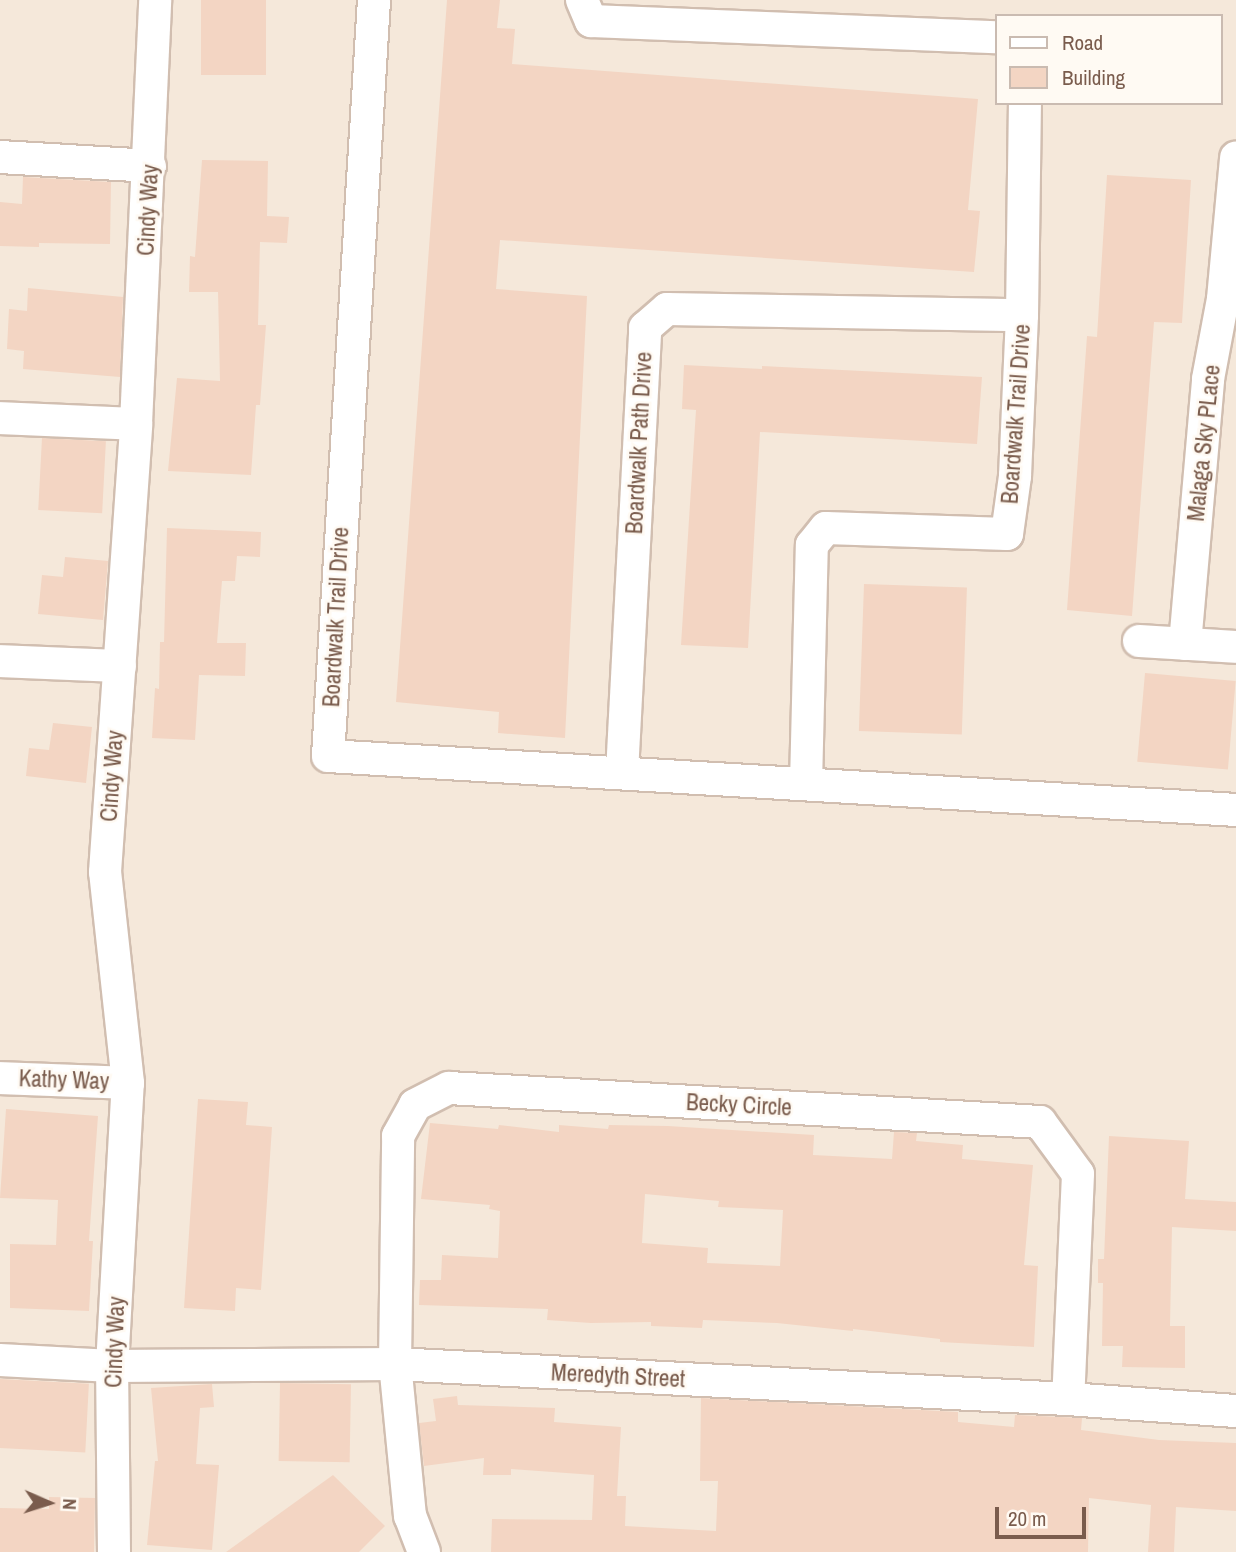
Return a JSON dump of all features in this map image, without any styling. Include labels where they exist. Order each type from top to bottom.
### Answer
[{"type":"street","name":"Cindy Way","points":[[114,1552],[112,1366],[128,1083],[106,872],[136,424],[150,166],[155,0]]},
{"type":"street","name":"Boardwalk Trail Drive","points":[[374,0],[328,756],[1236,810]]},
{"type":"street","points":[[582,0],[591,21],[995,37]]},
{"type":"street","name":"Boardwalk Trail Drive","points":[[806,784],[812,545],[826,528],[1007,534],[1015,476],[1022,315],[1025,105]]},
{"type":"street","points":[[0,157],[150,166]]},
{"type":"street","name":"Malaga Sky PLace","points":[[1185,644],[1222,380],[1223,299],[1236,158]]},
{"type":"street","name":"Boardwalk Path Drive","points":[[622,773],[645,328],[667,309],[1022,315]]},
{"type":"street","points":[[0,418],[136,424]]},
{"type":"street","points":[[1139,641],[1236,647]]},
{"type":"street","points":[[0,661],[120,666]]},
{"type":"street","name":"Kathy Way","points":[[0,1077],[128,1083]]},
{"type":"street","name":"Becky Circle","points":[[395,1364],[398,1136],[415,1105],[449,1088],[1040,1122],[1078,1174],[1069,1399]]},
{"type":"street","name":"Meredyth Street","points":[[0,1360],[112,1366],[395,1364],[1069,1399],[1236,1412]]},
{"type":"street","points":[[395,1364],[410,1516],[425,1552]]},
{"type":"shaded area","points":[[0,0],[1236,0],[1236,1552],[0,1552]]},
{"type":"building","points":[[201,0],[266,0],[266,75],[201,75]]},
{"type":"building","points":[[447,0],[500,0],[497,28],[515,29],[512,64],[978,99],[968,210],[980,211],[974,272],[500,240],[496,289],[587,296],[565,738],[498,733],[499,712],[396,702]]},
{"type":"building","points":[[202,160],[268,161],[267,216],[289,217],[287,243],[260,242],[258,325],[266,325],[251,475],[168,471],[177,378],[220,381],[218,292],[189,292],[190,256],[195,257]]},
{"type":"building","points":[[1107,175],[1191,180],[1182,323],[1154,322],[1132,616],[1067,610],[1087,336],[1097,337]]},
{"type":"building","points":[[23,177],[111,182],[110,244],[39,243],[39,247],[0,246],[0,202],[22,204]]},
{"type":"building","points":[[28,288],[123,297],[120,377],[23,369],[24,351],[7,349],[9,309],[27,311]]},
{"type":"building","points":[[684,365],[762,369],[762,366],[982,377],[977,444],[760,432],[748,648],[681,645],[696,410],[682,409]]},
{"type":"building","points":[[42,438],[106,441],[102,513],[38,510]]},
{"type":"building","points":[[167,528],[261,532],[260,557],[237,556],[235,581],[222,581],[217,643],[246,643],[245,676],[199,675],[195,740],[152,738],[155,688],[159,689],[160,642],[164,642]]},
{"type":"building","points":[[65,557],[108,561],[103,620],[38,614],[42,575],[63,577]]},
{"type":"building","points":[[864,584],[967,588],[962,735],[859,731]]},
{"type":"building","points":[[1145,673],[1236,681],[1228,770],[1137,762]]},
{"type":"building","points":[[53,723],[92,727],[86,783],[26,776],[29,748],[49,750]]},
{"type":"building","points":[[198,1099],[248,1102],[246,1125],[272,1127],[261,1290],[236,1288],[235,1311],[184,1308]]},
{"type":"building","points":[[6,1109],[98,1116],[89,1241],[93,1241],[89,1311],[10,1308],[10,1244],[56,1245],[58,1200],[0,1198]]},
{"type":"building","points":[[430,1123],[498,1129],[499,1125],[559,1132],[559,1125],[608,1129],[609,1125],[814,1135],[813,1155],[892,1159],[894,1132],[917,1133],[916,1141],[963,1145],[962,1159],[1033,1165],[1024,1265],[1038,1266],[1034,1347],[940,1342],[940,1339],[777,1323],[703,1320],[702,1328],[651,1326],[651,1322],[591,1323],[547,1320],[548,1309],[419,1305],[420,1280],[441,1280],[442,1255],[498,1258],[500,1211],[489,1209],[490,1205],[421,1199]],"holes":[[[645,1194],[719,1201],[718,1207],[783,1210],[780,1266],[707,1263],[708,1248],[642,1243]]]},
{"type":"building","points":[[1109,1136],[1189,1141],[1185,1199],[1236,1202],[1236,1231],[1172,1227],[1170,1326],[1185,1326],[1185,1368],[1122,1367],[1123,1346],[1102,1346],[1103,1283],[1098,1283],[1098,1259],[1104,1259]]},
{"type":"building","points":[[0,1379],[89,1384],[85,1453],[0,1448]]},
{"type":"building","points":[[280,1383],[351,1384],[350,1462],[279,1461]]},
{"type":"building","points":[[212,1384],[214,1407],[200,1408],[196,1464],[219,1465],[212,1550],[147,1545],[155,1461],[158,1461],[151,1388]]},
{"type":"building","points":[[457,1396],[458,1405],[555,1408],[554,1422],[621,1427],[617,1496],[626,1496],[625,1526],[716,1531],[718,1481],[700,1481],[701,1398],[958,1412],[958,1422],[1014,1427],[1015,1415],[1082,1418],[1081,1430],[1159,1440],[1236,1443],[1236,1511],[1176,1507],[1174,1552],[1148,1552],[1151,1505],[1089,1498],[1088,1552],[491,1552],[492,1519],[592,1520],[594,1475],[511,1469],[511,1475],[483,1475],[484,1458],[424,1466],[419,1423],[436,1421],[433,1399]]},
{"type":"building","points":[[333,1475],[385,1526],[359,1552],[226,1552]]},
{"type":"building","points":[[49,1497],[95,1498],[94,1552],[0,1552],[0,1508],[49,1509]]}]
